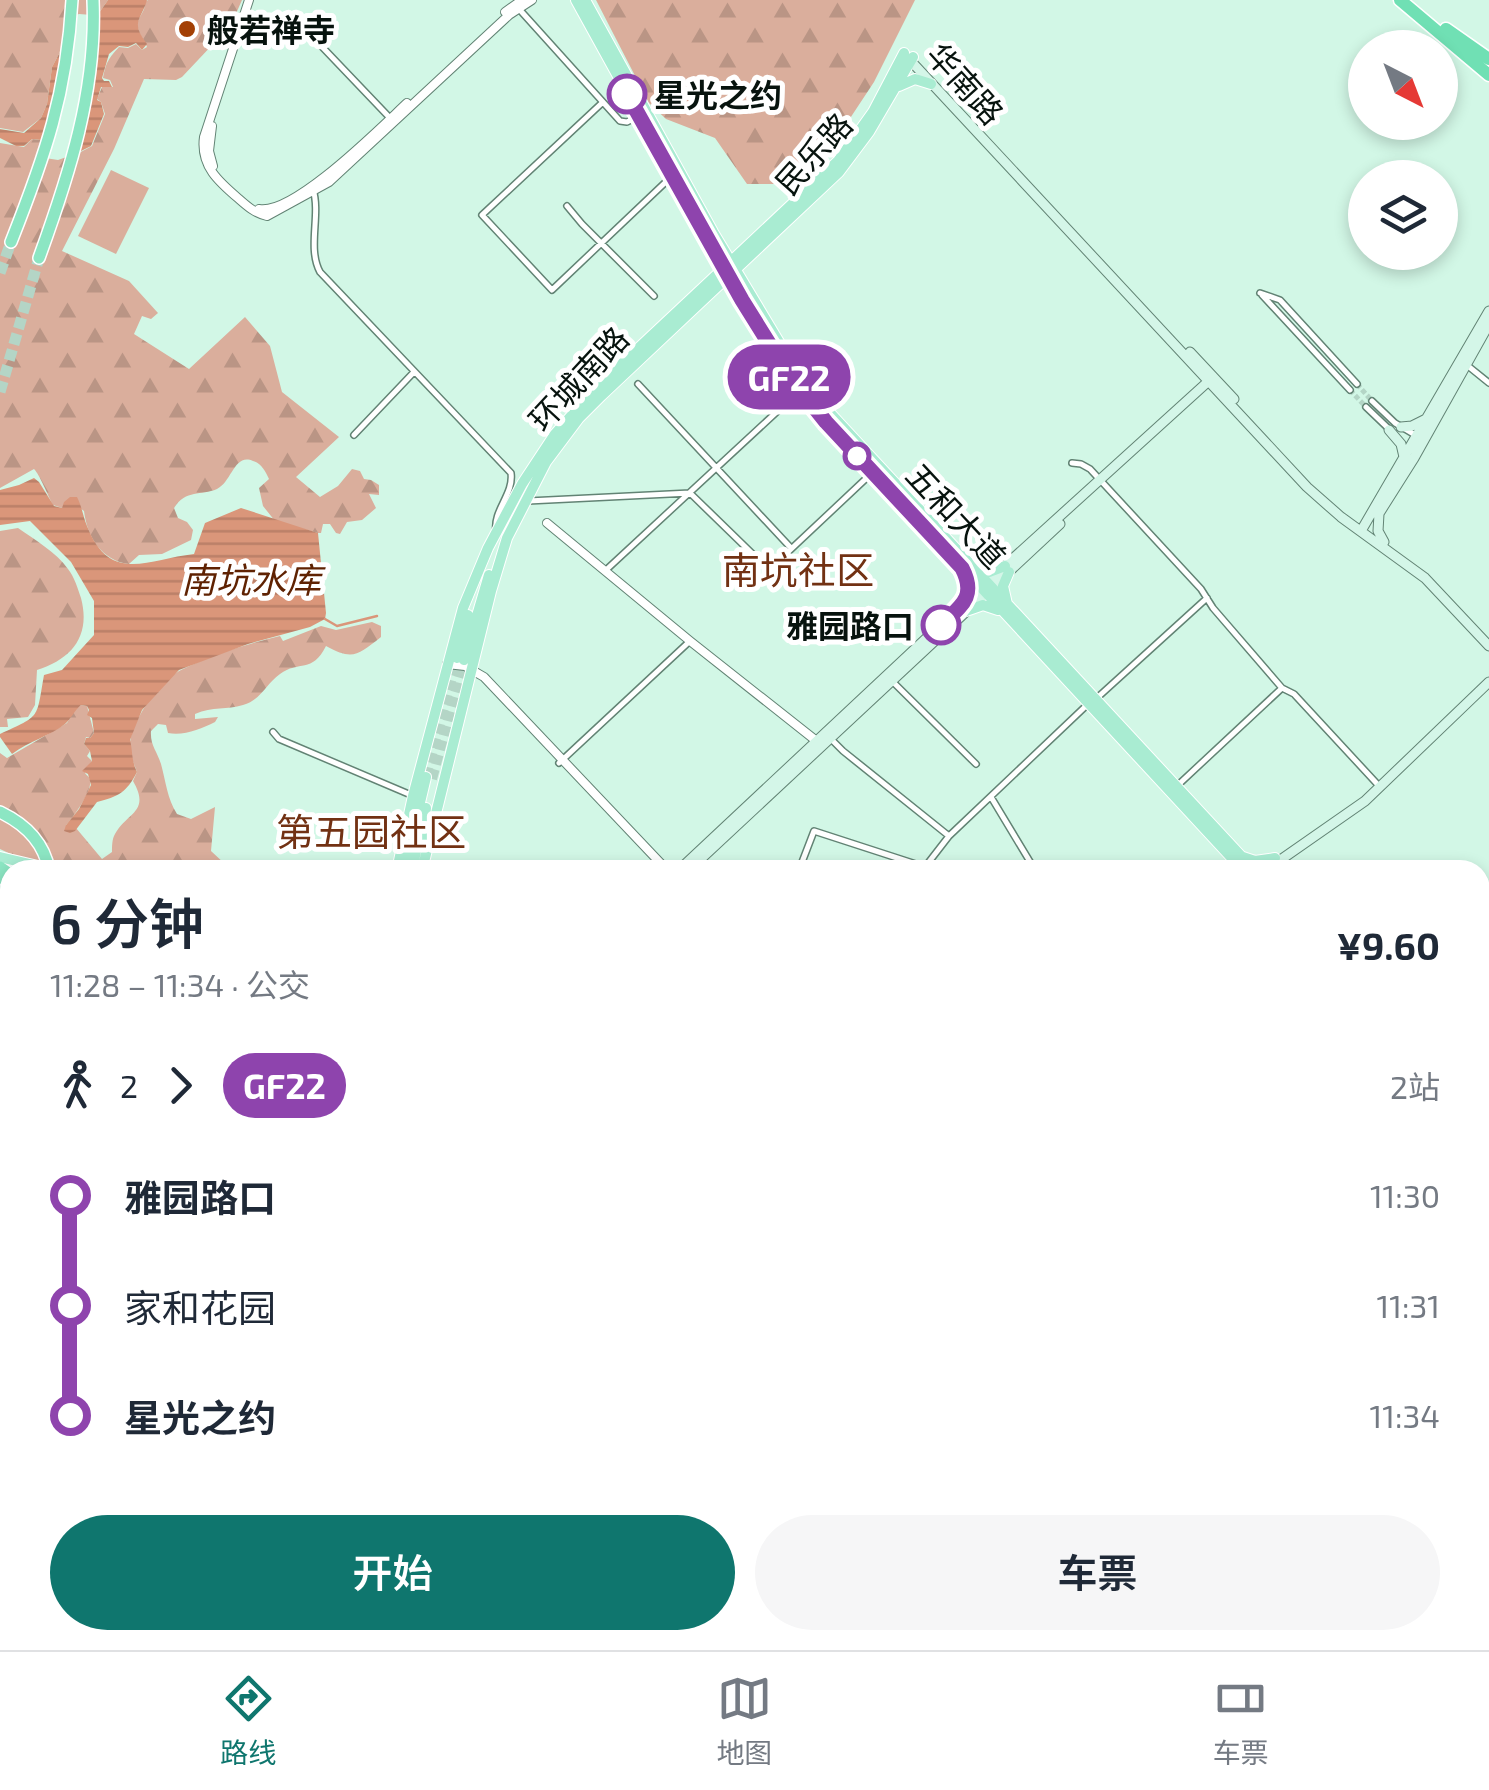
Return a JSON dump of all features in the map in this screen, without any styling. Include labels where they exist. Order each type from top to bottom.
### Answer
[{"type":"highway","points":[[11,242],[60,100],[72,0]]},
{"type":"highway","points":[[39,258],[80,131],[88,90],[93,0]]},
{"type":"highway","points":[[1400,0],[1489,76]]},
{"type":"highway","points":[[1411,0],[1489,62]]},
{"type":"highway","points":[[0,812],[32,834],[48,860]]},
{"type":"main road","name":"五和大道","points":[[576,0],[711,246],[816,400],[1007,612],[1243,860]]},
{"type":"main road","name":"五和大道","points":[[585,0],[712,232],[742,300],[800,392],[872,472],[966,566]]},
{"type":"main road","name":"华南路","points":[[909,57],[1320,494],[1425,578],[1489,643]]},
{"type":"main road","name":"华南路","points":[[909,57],[1316,496],[1341,518],[1384,542],[1428,575],[1489,643]]},
{"type":"main road","name":"民乐路","points":[[754,246],[839,172],[860,146],[909,57]]},
{"type":"main road","name":"民乐路","points":[[729,270],[850,147],[909,57]]},
{"type":"main road","points":[[894,90],[912,79],[931,84]]},
{"type":"main road","points":[[712,232],[733,248],[754,246],[746,278],[778,342]]},
{"type":"main road","points":[[702,289],[713,266],[711,246]]},
{"type":"main road","name":"环城南路","points":[[412,860],[485,586],[522,484],[555,434],[595,389],[683,314],[702,289],[729,270]]},
{"type":"main road","name":"环城南路","points":[[410,860],[413,796],[462,665],[488,548],[525,501],[546,462],[579,418],[729,270]]},
{"type":"main road","points":[[683,314],[720,293],[731,293],[742,300]]},
{"type":"main road","points":[[1365,531],[1466,365],[1489,311]]},
{"type":"main road","points":[[1384,542],[1378,531],[1377,511],[1418,442],[1428,417],[1489,324]]},
{"type":"main road","points":[[699,860],[1211,380]]},
{"type":"main road","points":[[1401,427],[1428,417]]},
{"type":"main road","points":[[1389,430],[1402,448],[1402,464]]},
{"type":"main road","points":[[1350,518],[1377,511]]},
{"type":"main road","points":[[965,607],[969,590],[966,566],[986,572],[1007,569]]},
{"type":"main road","points":[[965,607],[987,605],[1007,612],[1002,586],[1007,569]]},
{"type":"main road","points":[[690,860],[892,681],[946,625]]},
{"type":"main road","points":[[1281,860],[1358,807],[1489,682]]},
{"type":"main road","name":"五和大道","points":[[1092,702],[1176,787],[1237,860]]},
{"type":"main road","points":[[410,860],[414,825],[429,778],[426,808],[412,860]]},
{"type":"main road","points":[[1233,860],[1232,852],[1252,860]]},
{"type":"street","points":[[252,0],[204,137],[203,152],[208,167],[223,186],[261,215],[273,214],[313,188],[516,4],[532,0]]},
{"type":"street","points":[[313,188],[329,182],[516,4]]},
{"type":"street","points":[[516,4],[624,122],[639,116]]},
{"type":"street","points":[[242,25],[306,31],[390,118]]},
{"type":"street","points":[[603,102],[482,215],[552,290],[672,176]]},
{"type":"street","points":[[313,188],[318,268],[511,474],[511,486],[495,522],[501,535]]},
{"type":"street","points":[[566,206],[654,296]]},
{"type":"street","points":[[1350,390],[1260,293],[1280,300],[1357,384]]},
{"type":"street","points":[[1466,365],[1489,383]]},
{"type":"street","points":[[354,435],[415,372]]},
{"type":"street","points":[[638,384],[791,548]]},
{"type":"street","points":[[605,571],[794,395]]},
{"type":"street","points":[[1372,401],[1418,442]]},
{"type":"street","points":[[1366,407],[1389,430],[1418,442]]},
{"type":"street","points":[[1072,463],[1086,466],[1201,589],[1282,688],[1294,694],[1378,786]]},
{"type":"street","points":[[525,501],[690,493],[766,566],[772,567],[872,472]]},
{"type":"street","points":[[547,523],[690,641],[843,751],[949,836]]},
{"type":"street","points":[[932,860],[949,836],[1206,598]]},
{"type":"street","points":[[561,761],[690,641]]},
{"type":"street","points":[[462,665],[655,860]]},
{"type":"street","points":[[892,681],[976,764]]},
{"type":"street","points":[[1176,787],[1282,688]]},
{"type":"street","points":[[274,732],[413,796]]},
{"type":"street","points":[[991,797],[1029,860]]},
{"type":"street","points":[[802,860],[814,831],[902,860]]},
{"type":"green space","points":[[0,0],[108,0],[94,20],[65,24],[60,52],[52,67],[47,104],[41,118],[23,132],[0,128]]},
{"type":"green space","points":[[148,0],[242,0],[231,25],[182,77],[144,79],[114,149],[62,251],[129,281],[158,313],[151,319],[142,316],[134,334],[189,369],[245,317],[270,346],[282,392],[339,437],[296,477],[320,497],[338,486],[352,469],[379,485],[379,495],[369,494],[376,508],[362,520],[347,522],[340,534],[330,524],[323,524],[318,533],[275,521],[263,506],[259,488],[269,479],[259,464],[247,460],[237,464],[217,489],[189,495],[174,508],[178,518],[193,530],[191,540],[162,554],[139,555],[129,564],[111,558],[98,546],[88,530],[84,511],[69,500],[62,508],[53,505],[34,469],[0,488],[0,143],[24,147],[32,139],[41,140],[45,145],[77,154],[92,146],[105,114],[97,99],[102,87],[113,87],[110,80],[103,78],[108,61],[119,47],[147,47],[137,24]]},
{"type":"green space","points":[[596,0],[915,0],[874,82],[837,138],[793,184],[747,184],[715,138],[666,119],[649,103]]},
{"type":"green space","points":[[111,170],[149,188],[116,254],[78,236]]},
{"type":"green space","points":[[18,528],[70,572],[81,598],[83,624],[81,635],[69,652],[37,670],[35,705],[28,717],[7,719],[8,727],[0,727],[0,531]]},
{"type":"green space","points":[[372,622],[381,626],[381,637],[355,654],[326,646],[316,660],[280,674],[249,703],[195,714],[195,719],[218,717],[198,729],[174,734],[168,733],[166,725],[158,724],[151,731],[177,814],[191,819],[215,807],[211,851],[221,860],[29,860],[0,849],[0,753],[7,758],[67,723],[81,705],[87,706],[94,733],[86,737],[84,744],[92,761],[85,773],[90,785],[66,825],[76,828],[102,859],[112,852],[115,834],[138,806],[133,781],[137,772],[130,742],[142,711],[157,690],[174,674],[219,654],[280,636],[283,641],[321,626],[336,630]]},
{"type":"water","points":[[108,0],[147,0],[138,26],[147,44],[142,50],[136,43],[119,46],[109,54],[102,78],[112,87],[101,87],[97,100],[104,114],[91,146],[77,153],[45,145],[41,140],[32,139],[24,146],[16,146],[0,138],[0,129],[24,133],[41,118],[65,24],[94,20]]},
{"type":"water","name":"南坑水库","points":[[34,478],[54,506],[62,508],[70,497],[77,497],[96,544],[119,562],[146,563],[194,554],[205,523],[241,508],[318,533],[325,619],[179,670],[142,710],[130,740],[137,772],[133,779],[121,793],[97,802],[70,833],[64,831],[66,825],[91,785],[88,774],[82,771],[92,761],[84,744],[94,733],[87,706],[81,705],[59,728],[12,754],[0,737],[35,714],[44,675],[62,670],[94,635],[94,601],[71,562],[30,521],[0,525],[0,490]]},
{"type":"pier","points":[[100,5],[96,71],[78,158],[45,158],[65,19],[92,15]]},
{"type":"waterway","points":[[325,619],[337,626],[377,616]]},
{"type":"tunnel","points":[[0,273],[11,242]]},
{"type":"tunnel","points":[[0,392],[39,258]]},
{"type":"tunnel","points":[[1357,384],[1372,401]]},
{"type":"tunnel","points":[[1350,390],[1366,407]]},
{"type":"tunnel","points":[[426,777],[457,659]]},
{"type":"tunnel","points":[[432,779],[464,660]]},
{"type":"bus line","name":"GF22","points":[[627,94],[742,300],[790,377],[812,407],[962,568],[968,580],[964,604],[941,625]]},
{"type":"place","name":"般若禅寺","points":[[187,29]]},
{"type":"place","name":"星光之约","points":[[627,94]]},
{"type":"place","name":"雅园路口","points":[[941,625]]},
{"type":"district","name":"南坑社区","points":[[798,569]]},
{"type":"district","name":"第五园社区","points":[[371,831]]}]
